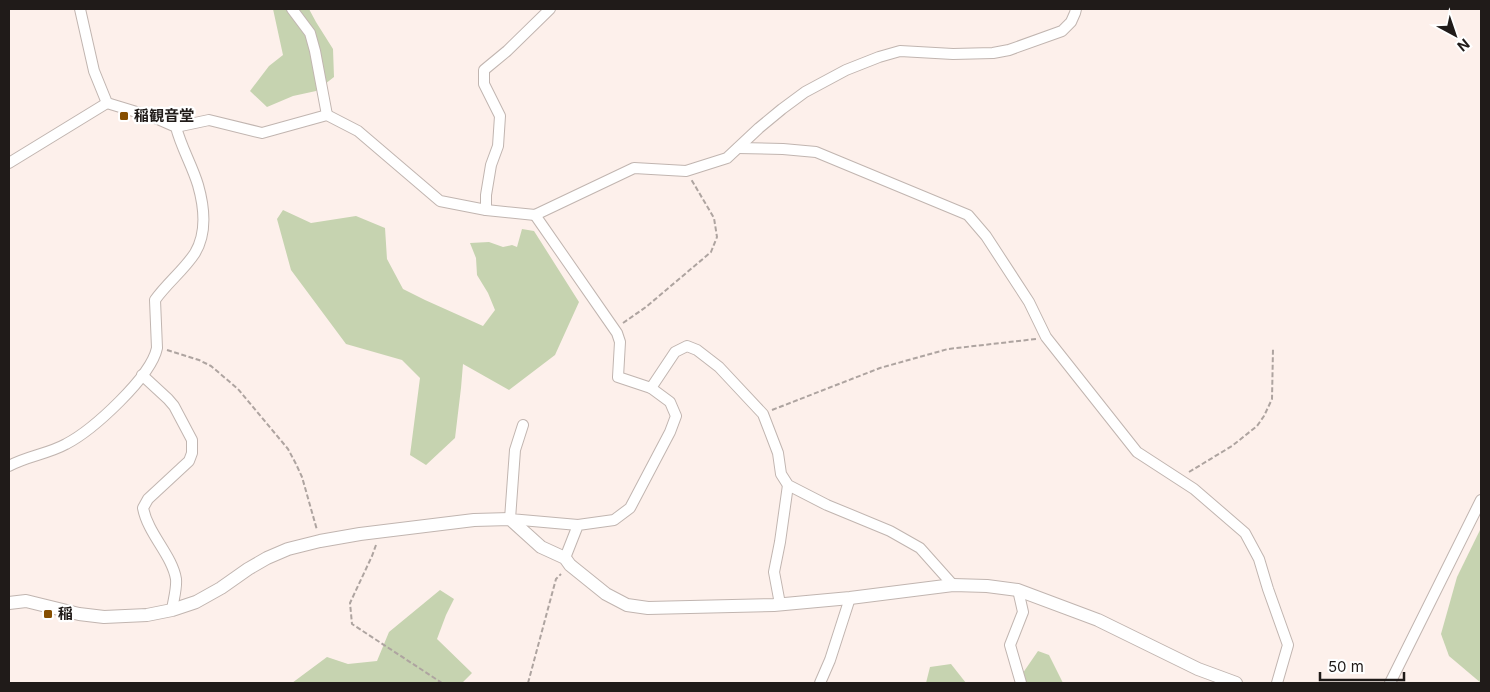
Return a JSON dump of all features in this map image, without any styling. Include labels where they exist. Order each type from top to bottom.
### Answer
[{"type":"street","points":[[80,9],[94,71],[106,103]]},
{"type":"street","points":[[292,9],[310,33],[327,115]]},
{"type":"street","points":[[486,210],[486,195],[491,165],[498,146],[500,116],[484,84],[484,70],[507,51],[550,9]]},
{"type":"street","points":[[9,163],[106,103],[153,117],[176,127],[209,120],[262,133],[327,115],[358,131],[440,201],[486,210],[535,215],[634,168],[686,171],[727,158],[759,128],[805,92],[846,70],[879,57],[900,52],[953,54],[992,53],[1010,50],[1062,31],[1071,22],[1076,9]]},
{"type":"street","points":[[9,463],[65,444],[94,426],[142,375],[156,354],[155,300],[169,282],[184,268],[196,251],[203,233],[198,185],[176,127]]},
{"type":"street","points":[[738,148],[816,152],[968,215],[986,236],[1029,302],[1046,337],[1137,452],[1194,489],[1244,533],[1259,559],[1288,645],[1278,683]]},
{"type":"street","points":[[9,603],[26,601],[79,614],[104,617],[147,615],[172,610],[196,602],[267,558],[288,549],[320,541],[360,534],[474,520],[510,519],[578,525],[614,520],[630,508],[670,432],[676,416],[670,402],[651,388],[618,377],[620,342],[614,329],[535,215]]},
{"type":"street","points":[[651,388],[675,352],[687,346],[697,350],[719,367],[763,414],[778,453],[781,474],[788,485],[827,505],[890,530],[920,548],[953,585]]},
{"type":"street","points":[[142,375],[174,406],[192,440],[192,453],[189,461],[148,499],[143,508],[150,529],[170,563],[176,579],[172,610]]},
{"type":"street","points":[[510,519],[515,450],[523,425]]},
{"type":"street","points":[[780,604],[774,572],[788,485]]},
{"type":"street","points":[[1390,683],[1481,500]]},
{"type":"street","points":[[510,519],[541,546],[567,562],[606,594],[627,605],[648,608],[780,604],[850,598],[953,585],[987,586],[1018,590],[1098,620],[1198,669],[1236,683]]},
{"type":"street","points":[[567,562],[578,525]]},
{"type":"street","points":[[1018,590],[1023,612],[1010,645],[1021,683]]},
{"type":"street","points":[[820,683],[830,660],[850,598]]},
{"type":"path","points":[[614,329],[646,307],[711,252],[717,237],[714,218],[686,171]]},
{"type":"path","points":[[763,414],[880,368],[940,351],[1046,337]]},
{"type":"path","points":[[157,348],[199,360],[212,366],[238,389],[288,449],[302,477],[320,541]]},
{"type":"path","points":[[1178,479],[1232,446],[1257,426],[1272,399],[1273,349]]},
{"type":"path","points":[[380,532],[372,556],[350,602],[352,624],[442,683]]},
{"type":"path","points":[[528,683],[556,579],[567,562]]},
{"type":"green space","points":[[273,9],[309,9],[333,49],[334,77],[316,91],[293,96],[267,107],[250,91],[269,66],[283,55]]},
{"type":"green space","points":[[283,210],[311,223],[356,216],[385,228],[387,259],[403,289],[483,326],[495,310],[488,293],[477,275],[476,258],[470,243],[489,242],[503,247],[512,245],[517,247],[522,229],[534,231],[579,302],[555,355],[509,390],[463,364],[455,438],[426,465],[410,455],[420,378],[402,360],[346,344],[291,270],[277,219]]},
{"type":"green space","points":[[1481,528],[1481,683],[1449,656],[1441,634],[1457,577]]},
{"type":"green space","points":[[440,590],[454,599],[437,639],[472,673],[462,683],[292,683],[327,657],[348,664],[377,661],[389,632]]},
{"type":"green space","points":[[1038,651],[1049,655],[1063,683],[1016,683]]},
{"type":"green space","points":[[951,664],[966,683],[926,683],[930,667]]},
{"type":"place","name":"稲観音堂","points":[[124,116]]},
{"type":"place","name":"稲","points":[[48,614]]}]
